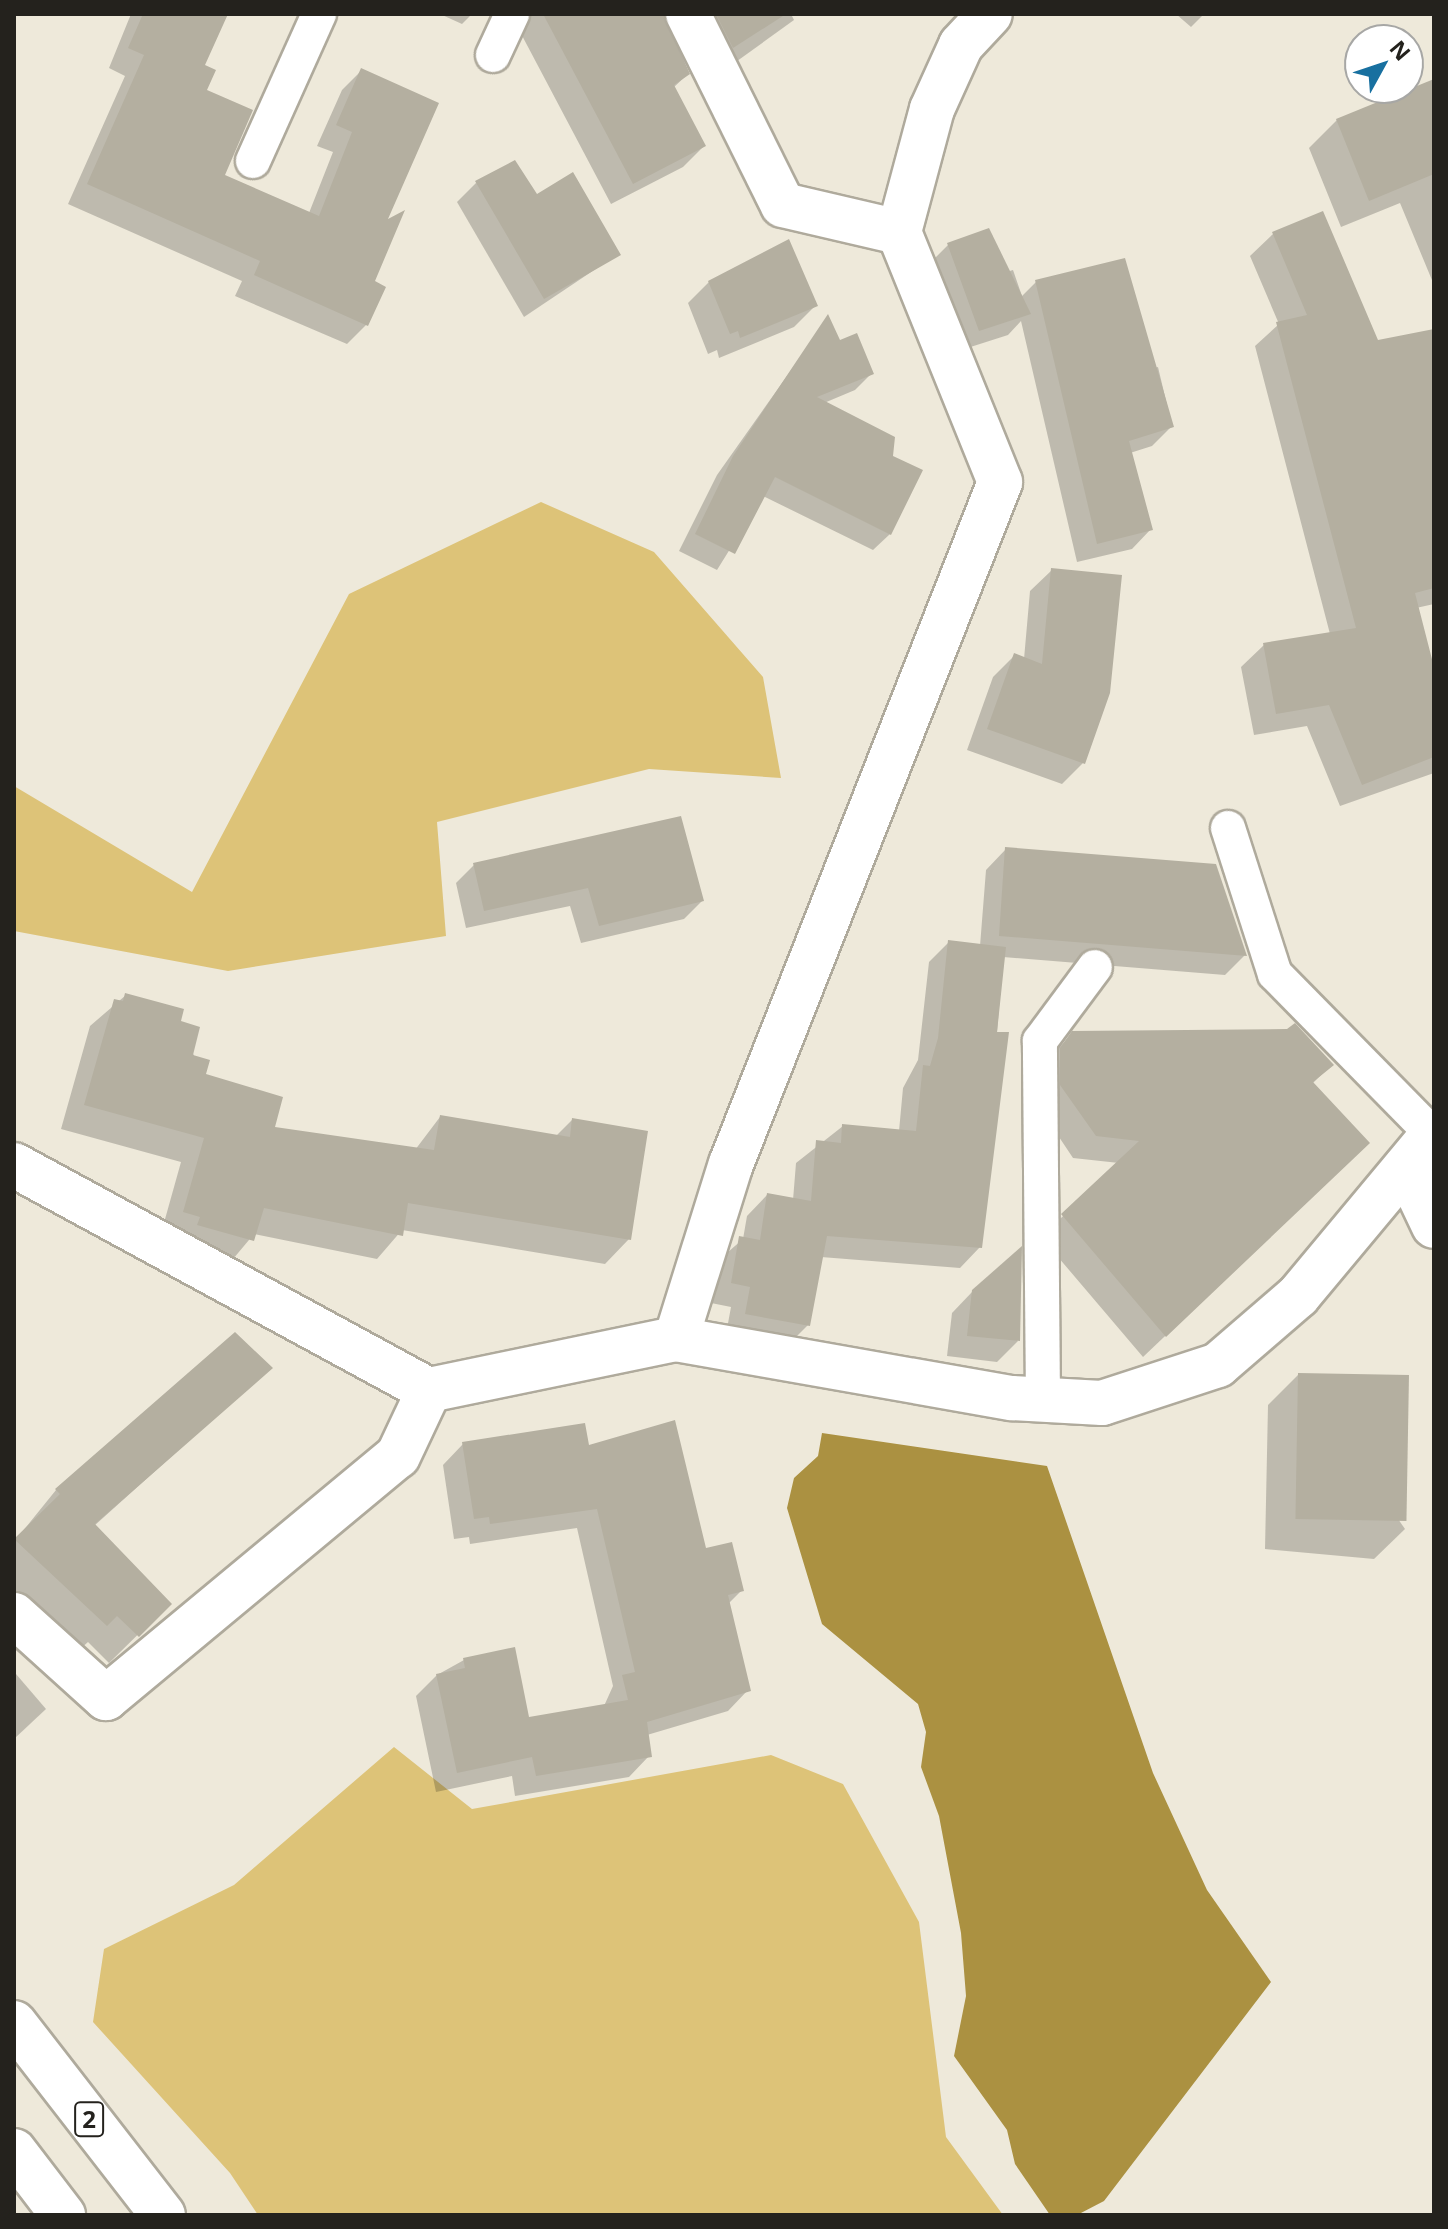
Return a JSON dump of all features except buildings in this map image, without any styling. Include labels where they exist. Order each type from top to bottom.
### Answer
[{"type":"street","points":[[688,14],[783,205],[899,232]]},
{"type":"street","points":[[676,1339],[731,1164],[1000,482],[899,232],[932,109],[961,45],[990,14]]},
{"type":"street","points":[[1427,1142],[1434,1226]]},
{"type":"street","points":[[14,1165],[429,1390],[676,1339],[1043,1400],[1102,1403],[1218,1365],[1298,1296],[1427,1142]]},
{"type":"street","points":[[14,1615],[106,1698],[398,1456],[429,1390]]},
{"type":"street","name":"2","points":[[14,2023],[163,2215]]},
{"type":"street","points":[[14,2151],[63,2215]]},
{"type":"lane","points":[[253,161],[319,14]]},
{"type":"lane","points":[[493,55],[512,14]]},
{"type":"lane","points":[[1228,828],[1275,974],[1427,1142]]},
{"type":"lane","points":[[1043,1400],[1040,1041],[1095,967]]},
{"type":"shaded area","points":[[541,502],[654,552],[763,677],[781,778],[649,769],[437,822],[446,936],[228,971],[14,931],[14,786],[192,892],[349,594]]},
{"type":"shaded area","points":[[822,1433],[1047,1466],[1153,1773],[1207,1890],[1271,1982],[1104,2201],[1079,2214],[1050,2215],[1015,2164],[1007,2130],[954,2056],[966,1996],[961,1933],[939,1816],[921,1767],[926,1732],[918,1704],[822,1624],[787,1508],[794,1478],[818,1456]]},
{"type":"shaded area","points":[[394,1747],[472,1809],[771,1755],[843,1784],[919,1922],[946,2137],[1003,2215],[258,2215],[230,2173],[93,2022],[104,1949],[234,1885]]}]
